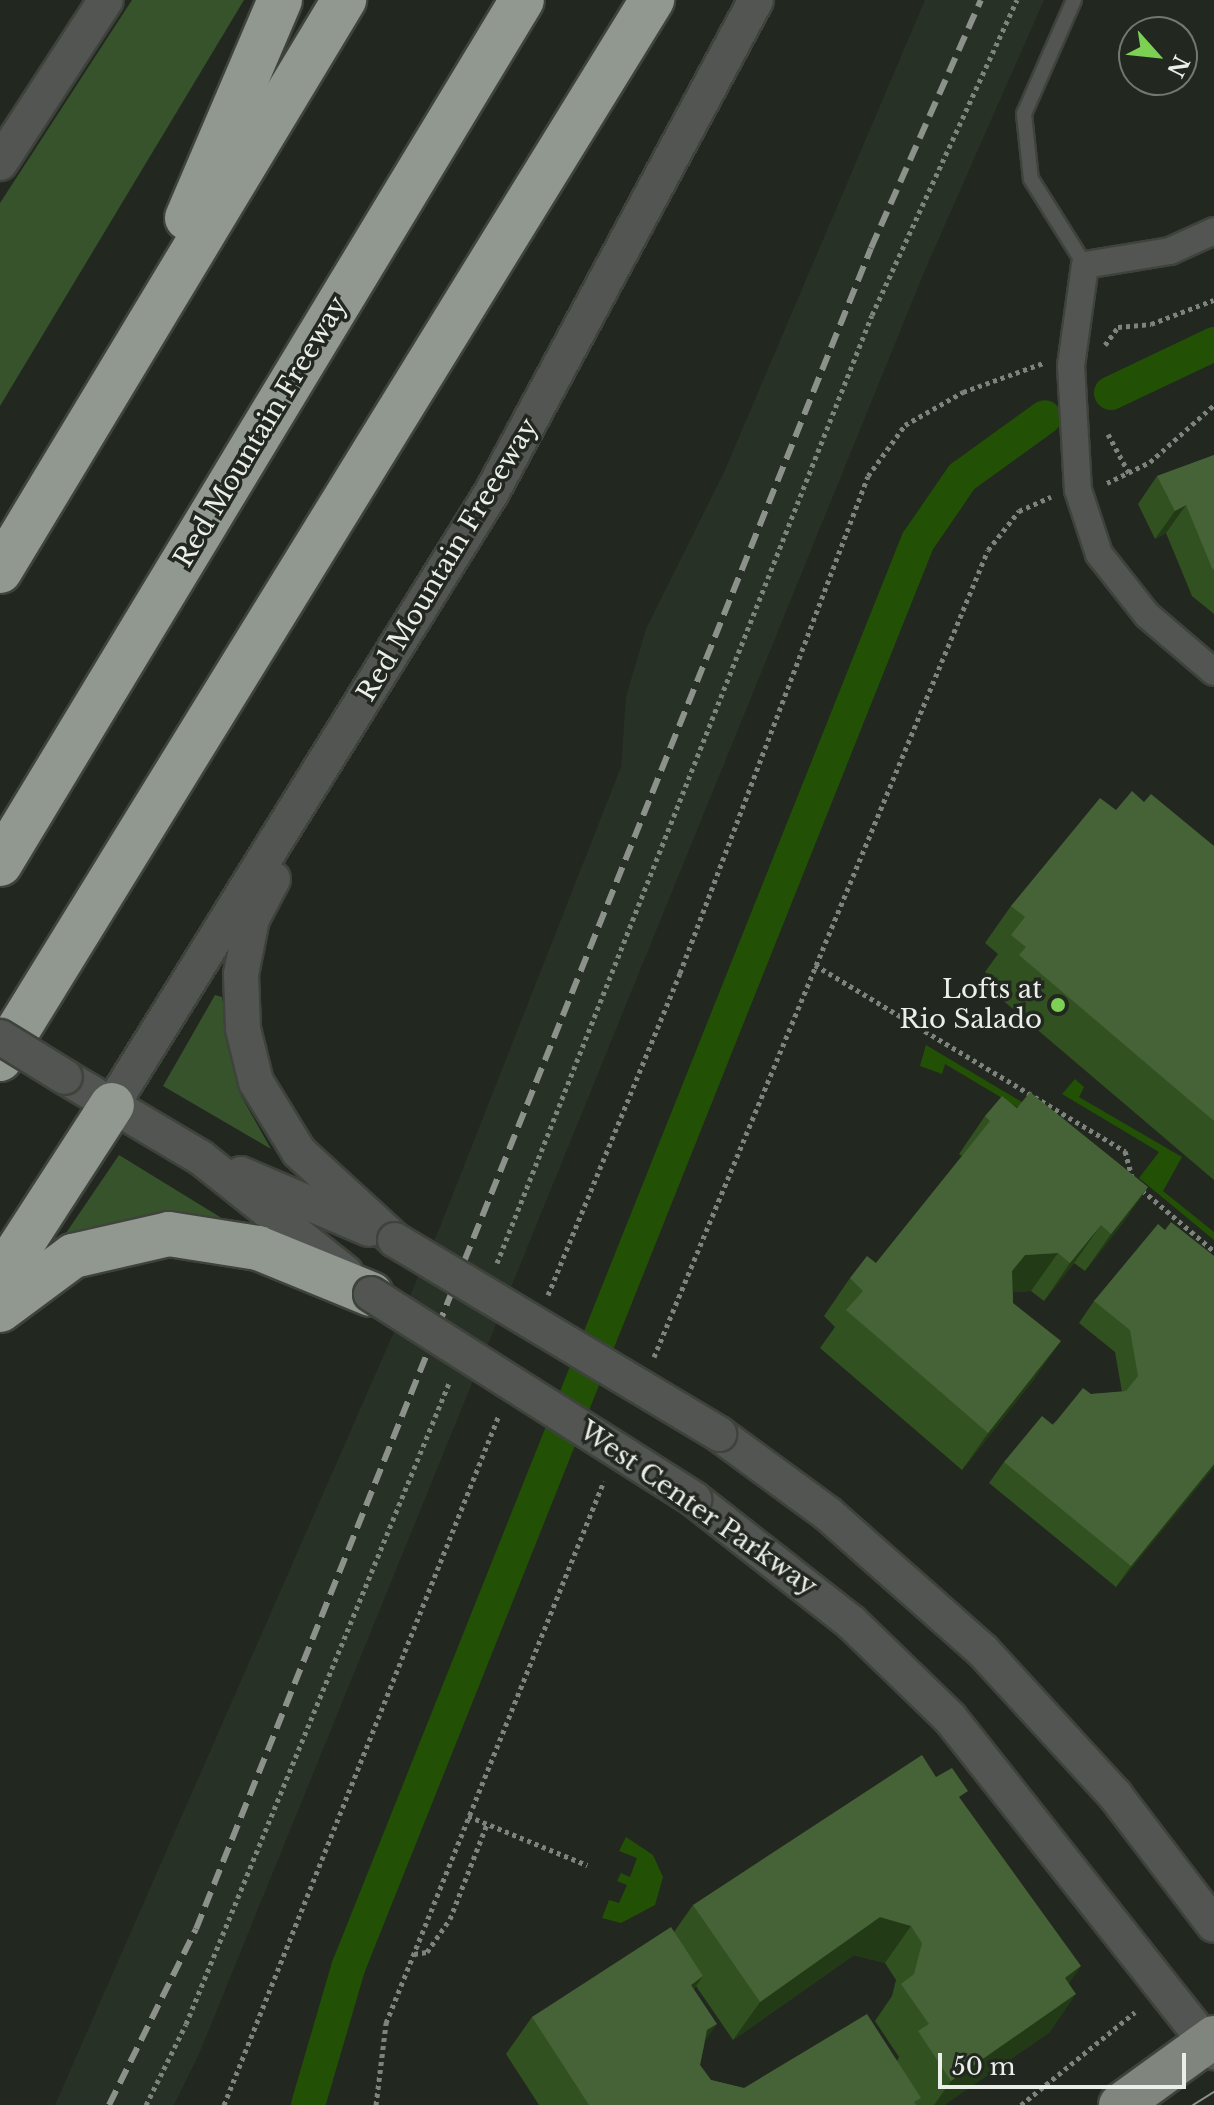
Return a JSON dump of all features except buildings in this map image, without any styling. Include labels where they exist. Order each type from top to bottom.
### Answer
[{"type":"highway","points":[[131,354],[280,0]]},
{"type":"highway","points":[[0,571],[344,0]]},
{"type":"highway","name":"Red Mountain Freeway","points":[[0,864],[522,0]]},
{"type":"highway","points":[[0,1059],[652,0]]},
{"type":"highway","points":[[0,1278],[112,1105]]},
{"type":"highway","points":[[0,1310],[73,1256],[169,1234],[258,1248],[371,1294]]},
{"type":"main road","points":[[1120,2105],[1212,2044]]},
{"type":"street","points":[[0,163],[106,0]]},
{"type":"street","name":"Red Mountain Freeeway","points":[[112,1105],[316,769],[388,668],[573,347],[756,0]]},
{"type":"street","points":[[1214,231],[1170,251],[1085,265],[1072,361],[1076,465],[1085,522],[1115,582],[1214,672]]},
{"type":"street","points":[[388,668],[252,919],[240,1001],[256,1082],[283,1132],[395,1240]]},
{"type":"street","name":"West Center Parkway","points":[[0,1037],[200,1157],[395,1240],[719,1434],[838,1522],[983,1651],[1115,1795],[1214,1925]]},
{"type":"street","name":"West Center Parkway","points":[[200,1157],[371,1294],[694,1499],[824,1598],[929,1696],[1034,1816],[1212,2044]]},
{"type":"lane","points":[[1074,0],[1024,114],[1031,179],[1085,265]]},
{"type":"path","points":[[493,1271],[872,315],[1017,0]]},
{"type":"path","points":[[542,1310],[680,973],[868,476],[905,425],[963,392],[1072,361],[1106,343],[1118,327],[1214,300]]},
{"type":"path","points":[[1104,354],[1106,343]]},
{"type":"path","points":[[1100,485],[1130,475],[1214,405]]},
{"type":"path","points":[[1108,434],[1130,475]]},
{"type":"path","points":[[647,1374],[988,550],[1019,511],[1059,494]]},
{"type":"path","points":[[815,965],[1125,1151],[1134,1183],[1214,1251]]},
{"type":"path","points":[[146,2105],[186,2024],[453,1373]]},
{"type":"path","points":[[224,2105],[506,1398]]},
{"type":"path","points":[[376,2105],[386,2023],[609,1469]]},
{"type":"path","points":[[468,1816],[587,1865]]},
{"type":"path","points":[[414,1954],[427,1952],[450,1919],[487,1824]]},
{"type":"path","points":[[1021,2105],[1135,2012]]},
{"type":"shaded area","points":[[132,0],[244,0],[0,406],[0,203]]},
{"type":"shaded area","points":[[925,0],[1044,0],[925,270],[199,2054],[174,2105],[55,2105],[440,1227],[621,767],[626,697],[646,629],[725,470]]},
{"type":"shaded area","points":[[215,995],[222,997],[239,1092],[271,1149],[163,1086]]},
{"type":"shaded area","points":[[926,1045],[1027,1105],[1022,1110],[945,1064],[942,1074],[920,1066]]},
{"type":"shaded area","points":[[1075,1079],[1084,1087],[1079,1097],[1182,1157],[1163,1191],[1214,1232],[1214,1240],[1139,1178],[1159,1152],[1062,1094]]},
{"type":"shaded area","points":[[119,1155],[220,1217],[165,1216],[66,1233]]},
{"type":"shaded area","points":[[626,1837],[653,1855],[663,1877],[655,1905],[621,1923],[602,1918],[609,1900],[619,1903],[627,1885],[617,1881],[621,1873],[630,1877],[637,1858],[619,1851]]},
{"type":"waterway","points":[[1111,393],[1214,344]]},
{"type":"waterway","points":[[308,2105],[348,1968],[918,541],[962,477],[1045,417]]},
{"type":"tram line","points":[[1193,2105],[1214,2092]]},
{"type":"railway","points":[[109,2105],[196,1929],[871,248],[981,0]]},
{"type":"place","name":"Lofts at Rio Salado","points":[[1058,1005]]}]
